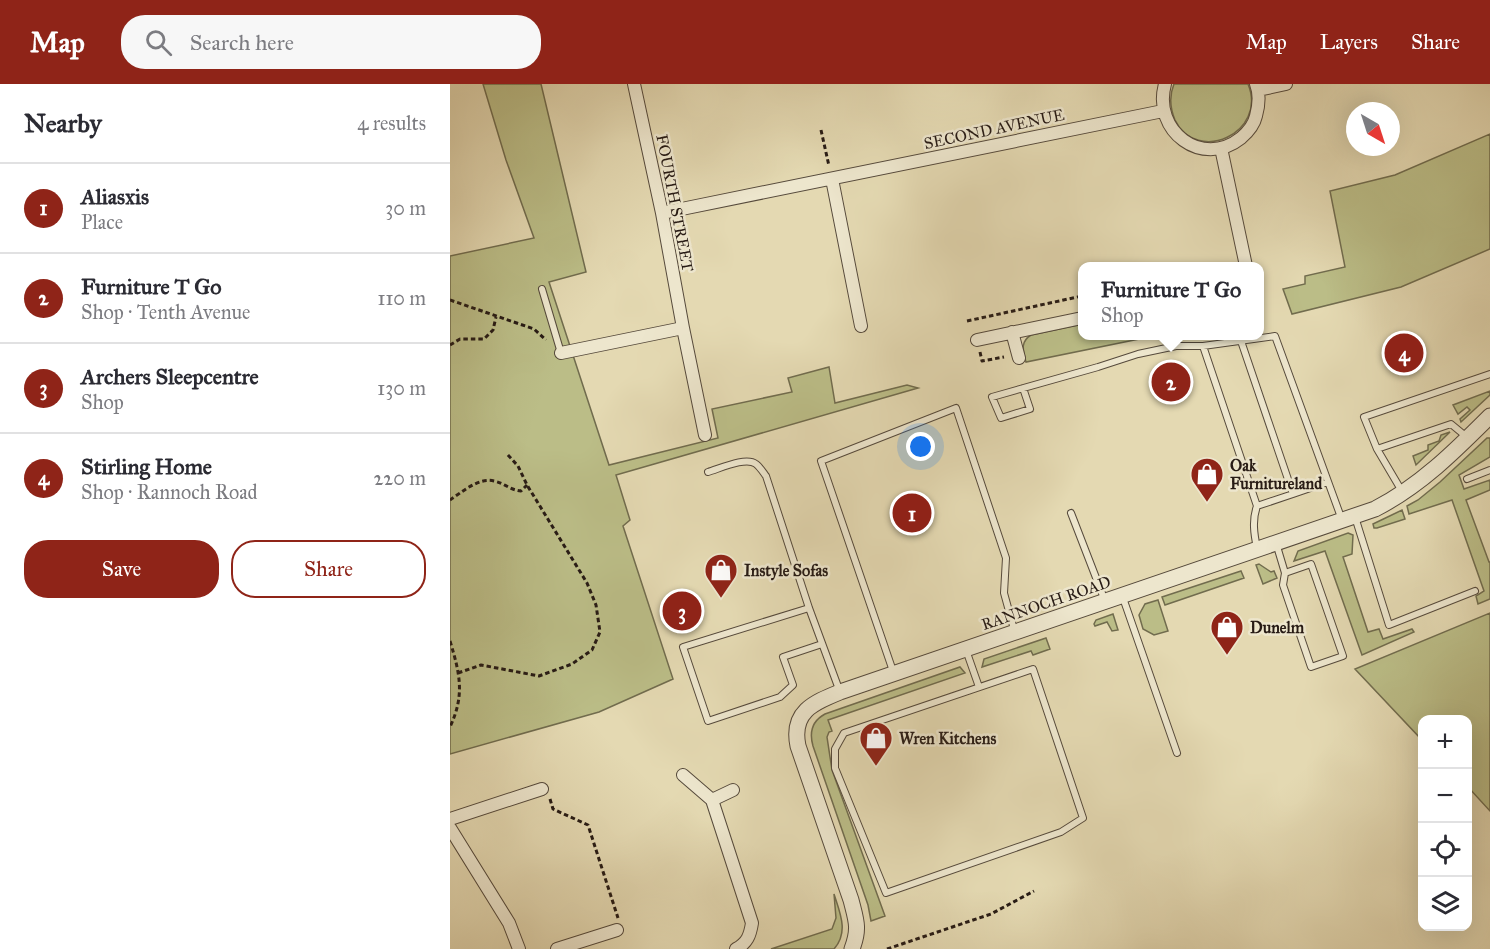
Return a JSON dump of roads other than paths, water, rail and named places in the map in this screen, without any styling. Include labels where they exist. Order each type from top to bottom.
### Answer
[{"type":"street","name":"FOURTH STREET","points":[[634,84],[662,213],[682,328],[705,435]]},
{"type":"street","points":[[1165,84],[1162,98],[1163,111],[1168,125],[1178,137],[1191,145],[1206,149],[1221,148],[1247,133],[1255,120],[1259,105],[1257,87],[1287,84]]},
{"type":"street","name":"SECOND AVENUE","points":[[662,213],[1163,111]]},
{"type":"street","points":[[1221,148],[1245,262]]},
{"type":"street","points":[[831,179],[861,326]]},
{"type":"street","points":[[977,340],[1078,319]]},
{"type":"street","points":[[561,353],[682,328]]},
{"type":"street","points":[[1012,332],[1019,358]]},
{"type":"street","name":"RANNOCH ROAD","points":[[852,949],[858,926],[796,735],[800,719],[811,705],[1122,595],[1375,509],[1404,493],[1449,456],[1490,416]]},
{"type":"street","points":[[682,775],[712,800],[752,923],[748,940],[736,949]]},
{"type":"street","points":[[450,819],[542,789]]},
{"type":"street","points":[[712,800],[733,790]]},
{"type":"street","points":[[450,828],[509,923],[519,949]]},
{"type":"street","points":[[557,949],[617,930]]},
{"type":"lane","points":[[542,289],[561,353]]},
{"type":"lane","points":[[1264,338],[1275,336],[1328,482],[1349,519],[1389,625],[1475,591]]},
{"type":"lane","points":[[1023,388],[1030,410],[1001,418],[992,397],[1023,388],[1098,368],[1138,354],[1176,346],[1203,346],[1248,340]]},
{"type":"lane","points":[[1241,341],[1293,494]]},
{"type":"lane","points":[[1203,346],[1257,506],[1253,525],[1257,550]]},
{"type":"lane","points":[[1404,493],[1377,449],[1364,417],[1490,374]]},
{"type":"lane","points":[[894,675],[821,461],[956,408],[1006,558],[1004,593],[1015,633]]},
{"type":"lane","points":[[1377,449],[1451,424],[1468,438]]},
{"type":"lane","points":[[708,472],[751,461],[766,476],[809,608],[840,693]]},
{"type":"lane","points":[[1467,479],[1490,470]]},
{"type":"lane","points":[[1257,506],[1328,482]]},
{"type":"lane","points":[[1071,513],[1105,601]]},
{"type":"lane","points":[[1276,543],[1285,573],[1282,585],[1311,667],[1343,656],[1311,564],[1285,573]]},
{"type":"lane","points":[[1122,595],[1178,753]]},
{"type":"lane","points":[[809,608],[683,647],[708,721],[780,697],[793,685],[783,657],[822,644]]},
{"type":"lane","points":[[966,650],[979,687]]},
{"type":"lane","points":[[1033,669],[1083,818],[1061,832],[886,893],[835,768],[835,748],[844,733],[979,687],[1033,669]]},
{"type":"place","name":"Stirling Home","points":[[1404,353]]},
{"type":"place","name":"Furniture T Go","points":[[1171,382]]},
{"type":"place","name":"Oak Furnitureland","points":[[1207,503]]},
{"type":"place","name":"Aliasxis","points":[[912,513]]},
{"type":"place","name":"Instyle Sofas","points":[[721,599]]},
{"type":"place","name":"Archers Sleepcentre","points":[[682,611]]},
{"type":"place","name":"Dunelm","points":[[1227,656]]},
{"type":"place","name":"Wren Kitchens","points":[[876,767]]}]
